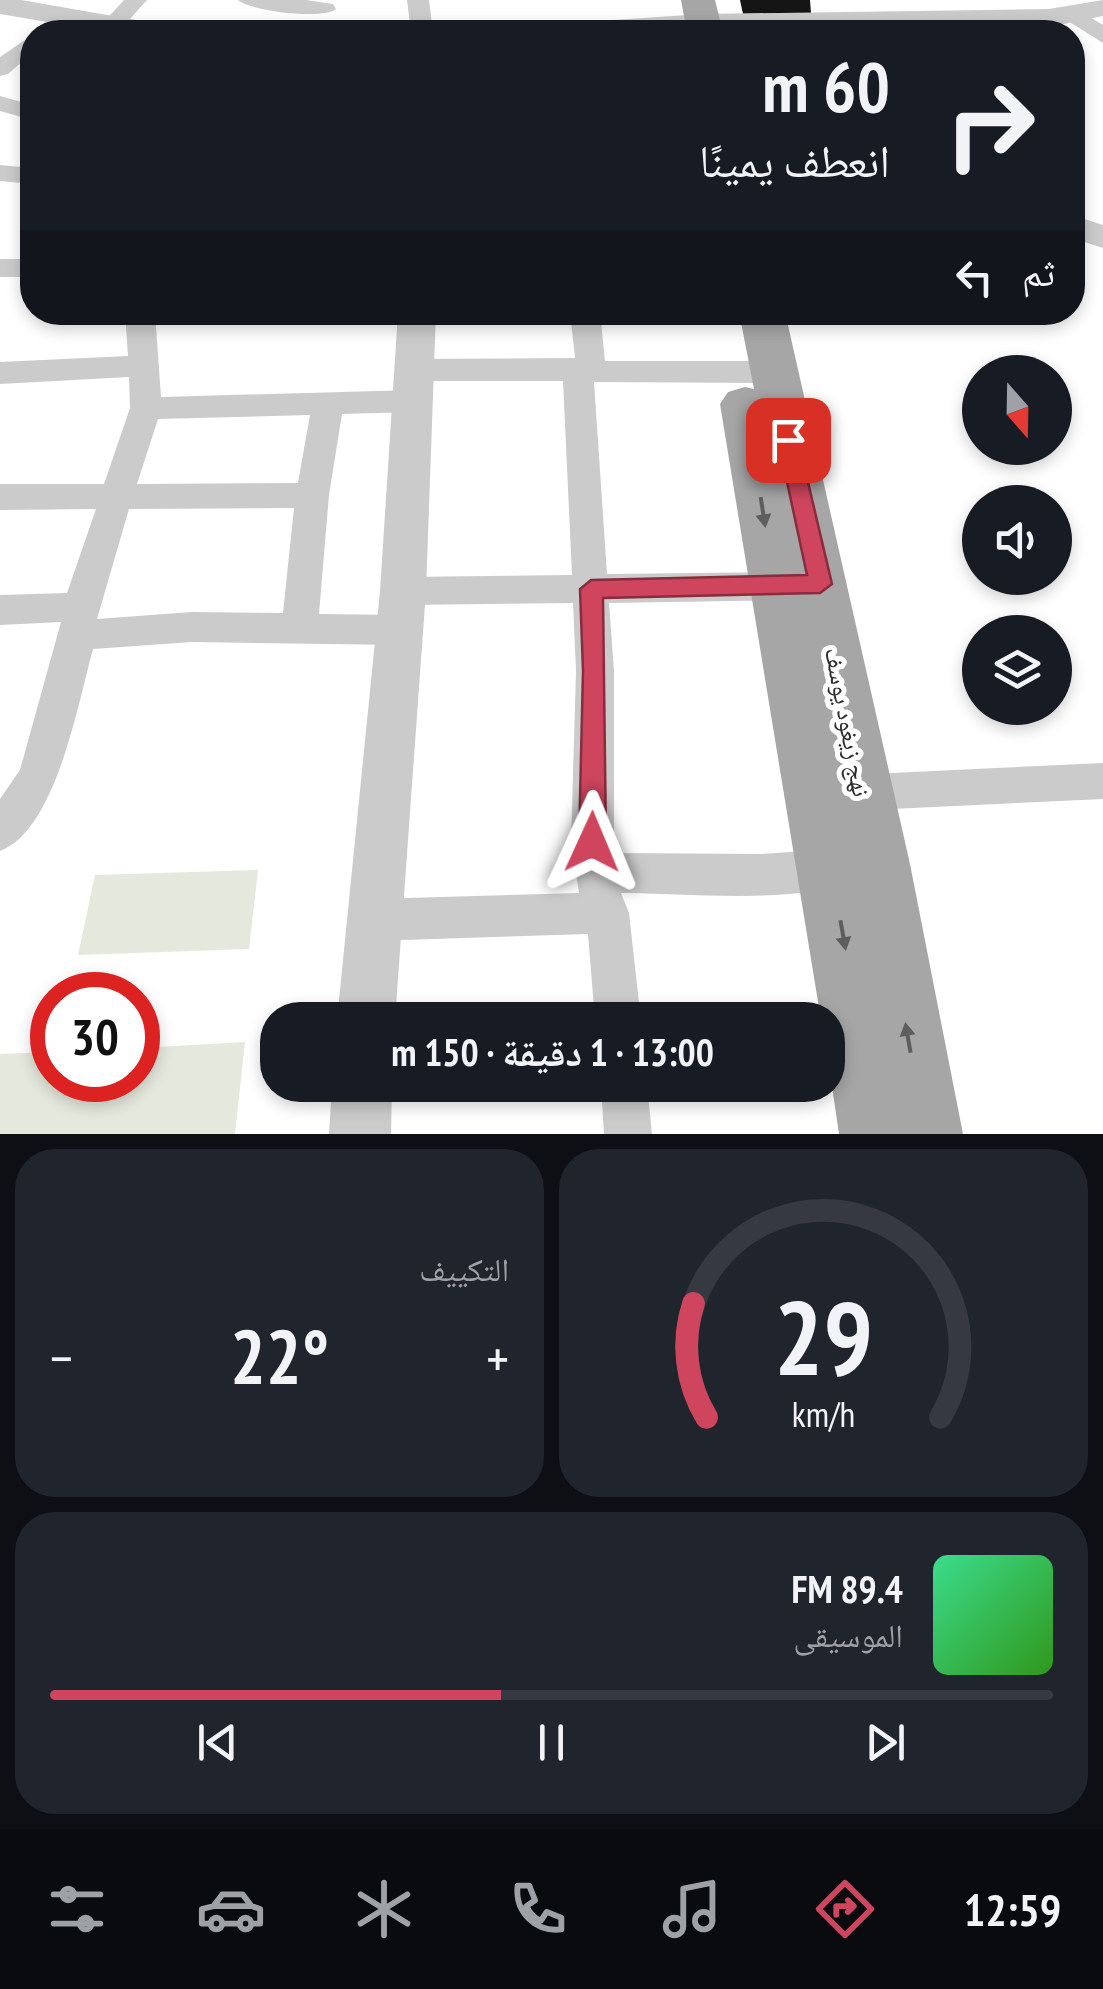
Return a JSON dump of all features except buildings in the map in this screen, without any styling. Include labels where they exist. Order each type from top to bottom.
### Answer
[{"type":"main road","name":"نهج زيغود يوسف","points":[[736,325],[756,371],[838,793],[925,1134]]},
{"type":"main road","name":"نهج زيغود يوسف","points":[[756,371],[761,325]]},
{"type":"main road","name":"نهج زيغود يوسف","points":[[838,793],[831,868],[877,1134]]},
{"type":"street","points":[[117,20],[136,0]]},
{"type":"street","points":[[249,0],[326,4]]},
{"type":"street","points":[[0,5],[42,20]]},
{"type":"street","points":[[690,19],[1048,18],[1103,7]]},
{"type":"street","points":[[1073,14],[1081,20]]},
{"type":"street","points":[[0,69],[20,52]]},
{"type":"street","points":[[0,832],[38,778],[79,620],[146,408],[140,325]]},
{"type":"street","points":[[367,1002],[401,611],[416,325]]},
{"type":"street","points":[[585,325],[602,893],[616,1002]]},
{"type":"street","points":[[0,372],[141,366]]},
{"type":"street","points":[[146,408],[328,404],[414,386],[585,368],[756,371]]},
{"type":"street","points":[[300,628],[312,495],[328,404]]},
{"type":"street","points":[[0,497],[312,495]]},
{"type":"street","points":[[0,610],[192,627],[300,628],[401,611],[591,589],[797,585]]},
{"type":"street","points":[[838,793],[1103,781]]},
{"type":"street","points":[[372,920],[831,868]]},
{"type":"street","points":[[360,1134],[361,1102]]},
{"type":"street","points":[[625,1102],[628,1134]]},
{"type":"shaded area","points":[[258,870],[249,949],[78,955],[95,875]]},
{"type":"shaded area","points":[[245,1042],[235,1134],[0,1134],[0,1054],[30,1053],[30,1102],[160,1102],[160,1047]]},
{"type":"route","points":[[592,842],[595,671],[591,589],[820,584],[788,440]]}]
